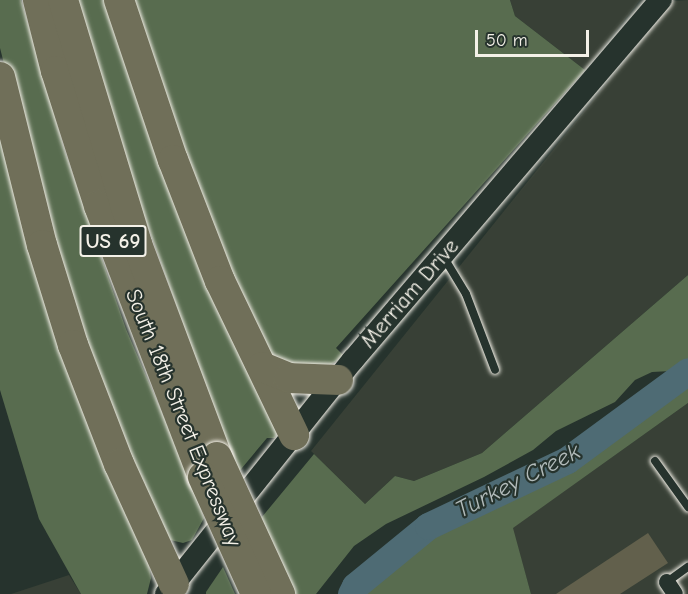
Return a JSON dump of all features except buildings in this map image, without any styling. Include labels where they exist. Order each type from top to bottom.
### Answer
[{"type":"highway","name":"South 18th Street Expressway","points":[[38,0],[56,71],[99,206],[210,467],[280,594]]},
{"type":"highway","name":"South 18th Street Expressway","points":[[63,0],[137,244],[210,467],[256,594]]},
{"type":"highway","points":[[119,0],[178,171],[220,280],[294,435]]},
{"type":"highway","points":[[0,77],[42,245],[73,345],[170,589]]},
{"type":"highway","points":[[262,367],[289,378],[338,380]]},
{"type":"main road","name":"Merriam Drive","points":[[170,589],[338,380],[661,0]]},
{"type":"lane","points":[[443,255],[466,294],[495,369]]},
{"type":"lane","points":[[655,461],[688,507]]},
{"type":"lane","points":[[671,588],[688,567]]},
{"type":"shaded area","points":[[510,0],[640,0],[585,70],[515,16]]},
{"type":"shaded area","points":[[688,0],[688,275],[482,453],[414,481],[395,476],[365,504],[311,451],[673,1]]},
{"type":"shaded area","points":[[688,403],[688,594],[531,594],[512,528]]},
{"type":"shaded area","points":[[69,575],[81,594],[11,594]]},
{"type":"green space","points":[[0,0],[21,0],[65,152],[126,329],[184,464],[204,518],[192,540],[183,543],[166,539],[153,521],[45,225],[0,48]]},
{"type":"green space","points":[[76,0],[112,0],[278,431],[275,438],[267,438],[237,474],[128,171]]},
{"type":"green space","points":[[130,0],[510,0],[515,16],[585,70],[336,348],[344,356],[327,367],[311,370],[272,357],[264,347],[210,222]]},
{"type":"green space","points":[[0,117],[148,561],[151,578],[147,594],[81,594],[39,519],[0,390]]},
{"type":"green space","points":[[688,275],[688,360],[671,371],[652,372],[635,380],[615,402],[556,431],[533,450],[484,477],[386,524],[354,546],[316,594],[288,594],[257,523],[314,454],[365,504],[395,476],[414,481],[482,453]]},
{"type":"green space","points":[[688,383],[688,403],[513,528],[531,594],[363,594],[371,582],[402,556],[442,529],[550,479],[589,456]]},
{"type":"green space","points":[[223,567],[235,594],[206,594],[206,592]]},
{"type":"waterway","name":"Turkey Creek","points":[[351,594],[355,586],[428,526],[567,460],[688,371]]}]
